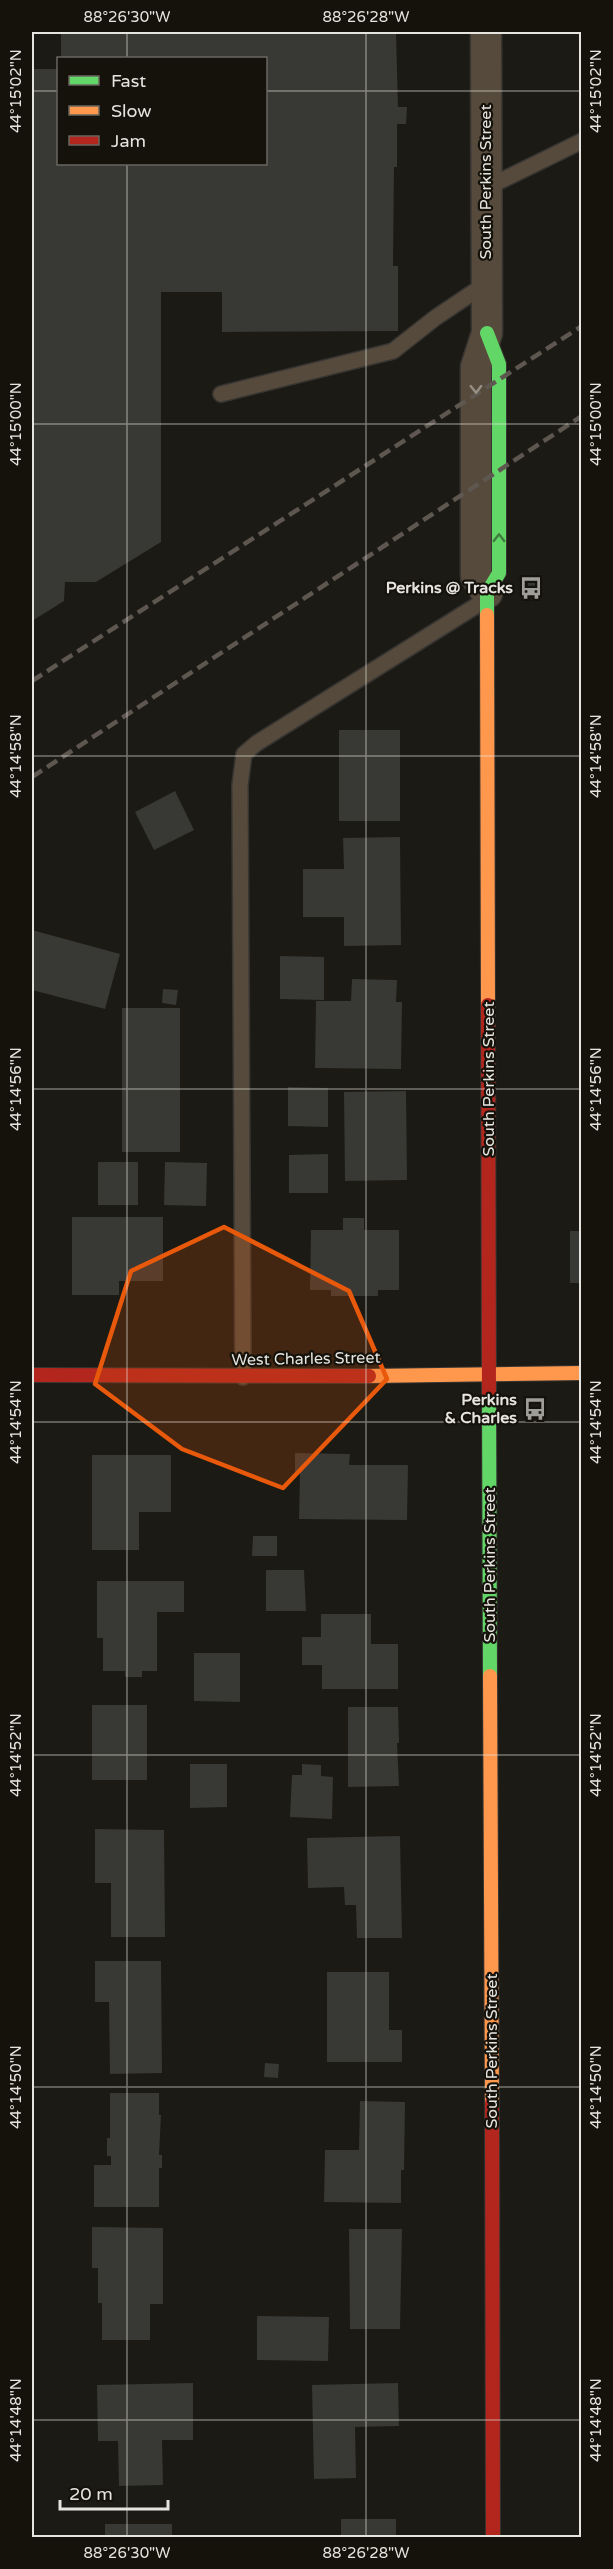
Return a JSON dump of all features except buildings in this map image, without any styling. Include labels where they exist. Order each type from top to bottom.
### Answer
[{"type":"street","name":"South Perkins Street","points":[[486,32],[487,333],[476,367],[476,576],[487,596],[493,2538]]},
{"type":"street","name":"West Charles Street","points":[[32,1375],[243,1377],[582,1373]]},
{"type":"lane","points":[[486,188],[582,141]]},
{"type":"lane","points":[[221,394],[393,351],[435,318],[487,283]]},
{"type":"lane","points":[[243,1377],[240,785],[244,754],[487,596]]},
{"type":"highlighted area","points":[[224,1227],[349,1291],[387,1379],[283,1488],[182,1449],[95,1384],[131,1271]]},
{"type":"railway","points":[[32,681],[582,326]]},
{"type":"railway","points":[[32,777],[582,416]]},
{"type":"traffic: fast","points":[[487,333],[499,364],[499,573],[487,593],[487,615]]},
{"type":"traffic: fast","points":[[489,1395],[490,1676]]},
{"type":"traffic: slow","points":[[487,615],[488,1005]]},
{"type":"traffic: slow","points":[[369,1376],[582,1373]]},
{"type":"traffic: slow","points":[[490,1676],[492,2103]]},
{"type":"traffic: jam","points":[[488,1005],[489,1395]]},
{"type":"traffic: jam","points":[[32,1375],[369,1376]]},
{"type":"traffic: jam","points":[[492,2103],[493,2538]]},
{"type":"place","name":"Perkins @ Tracks","points":[[531,588]]},
{"type":"place","name":"Perkins & Charles","points":[[535,1409]]}]
